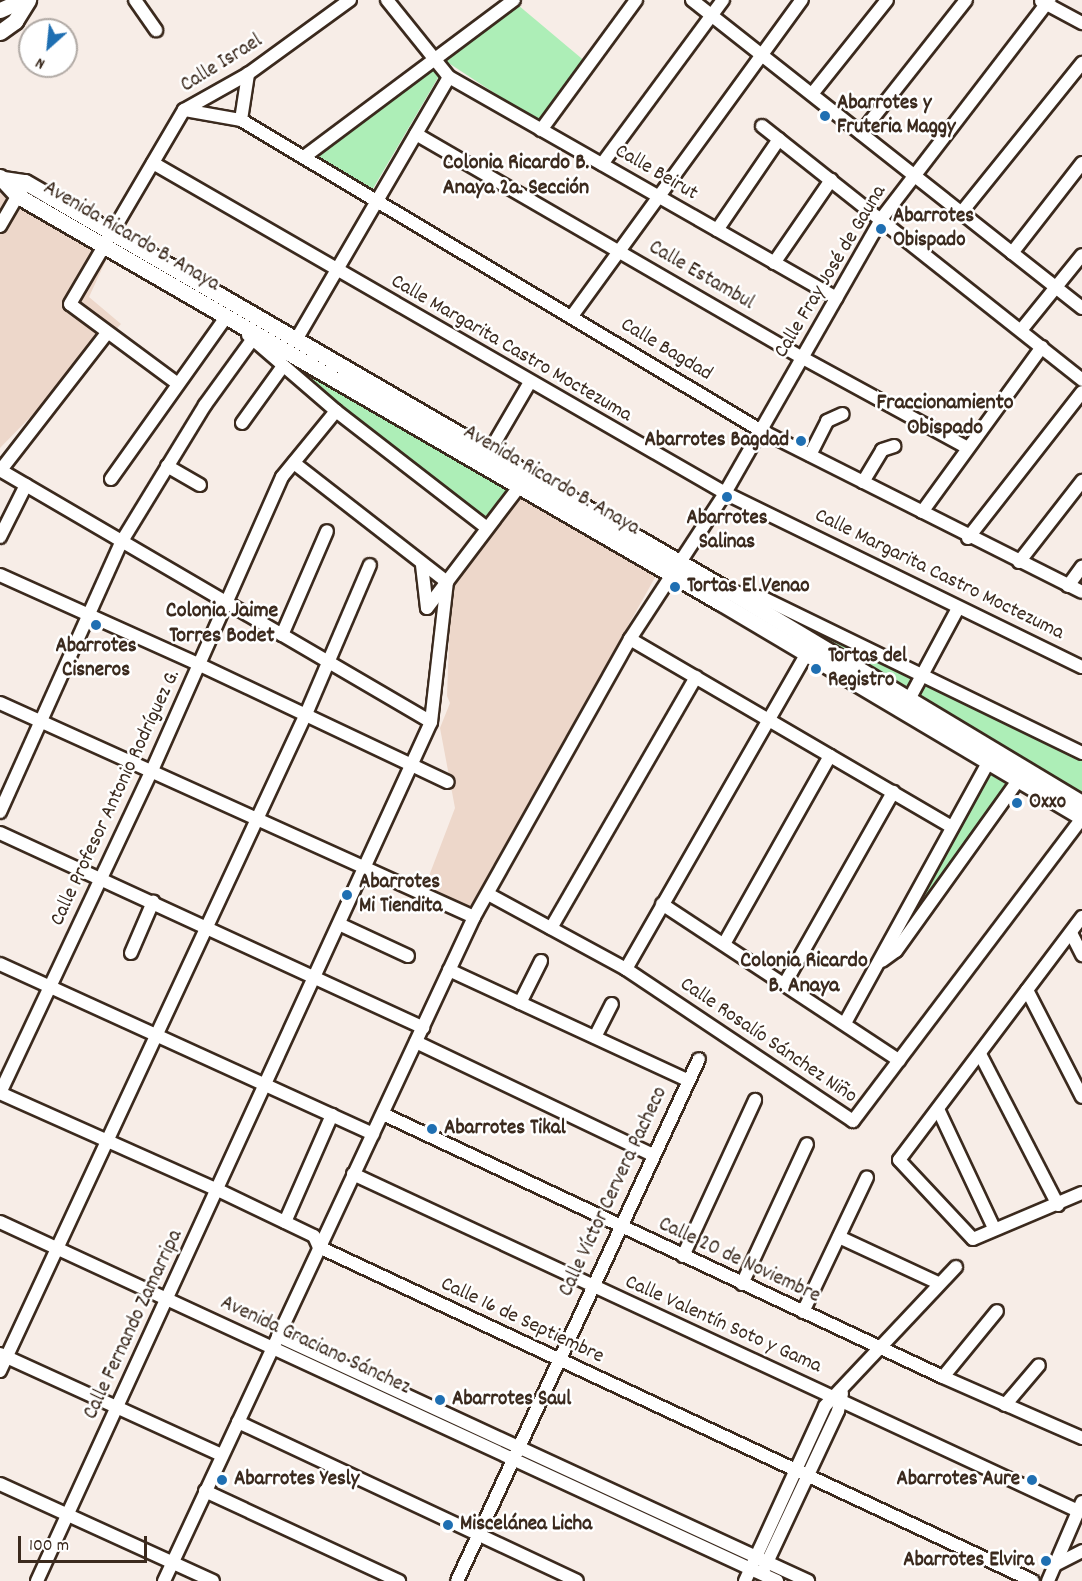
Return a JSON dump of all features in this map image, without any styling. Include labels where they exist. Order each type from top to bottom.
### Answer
[{"type":"main road","points":[[0,10],[22,0]]},
{"type":"main road","points":[[0,32],[15,21],[28,0]]},
{"type":"main road","name":"Avenida Ricardo B. Anaya","points":[[1,178],[676,570],[806,655],[906,706],[1082,803]]},
{"type":"main road","name":"Avenida Ricardo B. Anaya","points":[[107,239],[226,317],[246,320],[296,340],[488,454],[523,482]]},
{"type":"main road","name":"Avenida Ricardo B. Anaya","points":[[676,570],[729,591],[989,761],[1082,817]]},
{"type":"street","points":[[135,0],[156,30]]},
{"type":"street","name":"Calle Israel","points":[[107,333],[70,304],[184,110],[248,74],[350,0]]},
{"type":"street","name":"Calle Beirut","points":[[387,0],[431,59],[449,77],[836,298]]},
{"type":"street","points":[[304,157],[431,59],[514,0]]},
{"type":"street","points":[[542,130],[636,0]]},
{"type":"street","points":[[692,0],[1082,308]]},
{"type":"street","points":[[602,164],[723,0]]},
{"type":"street","points":[[572,316],[802,0]]},
{"type":"street","points":[[812,94],[887,0]]},
{"type":"street","points":[[861,133],[966,0]]},
{"type":"street","points":[[1045,1],[1082,23]]},
{"type":"street","name":"Calle Fray José de Gauna","points":[[164,1581],[352,1173],[383,1114],[474,917],[630,639],[725,493],[882,218],[1045,1]]},
{"type":"street","points":[[0,15],[15,21]]},
{"type":"street","points":[[961,213],[1082,63]]},
{"type":"street","points":[[241,120],[248,74]]},
{"type":"street","points":[[296,340],[449,77]]},
{"type":"street","name":"Calle Bagdad","points":[[184,110],[241,120],[760,430],[922,512],[968,538],[1082,592]]},
{"type":"street","points":[[762,126],[1022,329],[1082,380]]},
{"type":"street","name":"Calle Estambul","points":[[416,134],[801,357],[968,448]]},
{"type":"street","points":[[717,230],[779,140]]},
{"type":"street","name":"Calle Margarita Castro Moctezuma","points":[[153,163],[336,271],[725,493],[1082,667]]},
{"type":"street","points":[[1012,253],[1082,163]]},
{"type":"street","points":[[774,263],[831,180]]},
{"type":"street","points":[[0,226],[21,189]]},
{"type":"street","points":[[1022,329],[1082,255]]},
{"type":"street","points":[[111,479],[226,317]]},
{"type":"street","points":[[246,320],[252,340],[336,411],[487,528]]},
{"type":"street","points":[[178,384],[107,333],[0,471],[430,722]]},
{"type":"street","points":[[0,812],[122,541],[167,466],[252,340]]},
{"type":"street","points":[[922,512],[1042,347]]},
{"type":"street","points":[[242,423],[283,366]]},
{"type":"street","points":[[488,454],[530,382]]},
{"type":"street","points":[[968,538],[1082,392]]},
{"type":"street","name":"Calle Profesor Antonio Rodríguez G.","points":[[0,1093],[151,771],[282,477],[336,411]]},
{"type":"street","points":[[810,455],[827,421],[843,414]]},
{"type":"street","points":[[863,482],[882,450],[894,446]]},
{"type":"street","points":[[294,463],[422,565],[447,582]]},
{"type":"street","points":[[167,466],[200,485]]},
{"type":"street","points":[[1019,562],[1082,481]]},
{"type":"street","points":[[422,565],[427,608],[523,482]]},
{"type":"street","points":[[0,537],[26,485]]},
{"type":"street","points":[[282,635],[327,531]]},
{"type":"street","points":[[0,1371],[3,1356],[58,1248],[208,928],[306,714],[370,566]]},
{"type":"street","points":[[1068,586],[1082,567]]},
{"type":"street","points":[[0,575],[412,763],[448,783]]},
{"type":"street","name":"Calle Fernando Zamarripa","points":[[37,1581],[218,1190],[430,722],[447,582]]},
{"type":"street","points":[[729,591],[763,598],[1082,753]]},
{"type":"street","points":[[906,706],[958,608]]},
{"type":"street","points":[[630,639],[952,827]]},
{"type":"street","points":[[626,969],[806,655]]},
{"type":"street","points":[[550,928],[696,678]]},
{"type":"street","points":[[0,703],[364,870],[474,917]]},
{"type":"street","points":[[724,944],[830,756]]},
{"type":"street","points":[[845,1023],[882,961],[885,944],[989,761]]},
{"type":"street","points":[[882,961],[896,951],[1020,778]]},
{"type":"street","points":[[784,985],[893,792]]},
{"type":"street","name":"Calle Rosalío Sánchez Niño","points":[[488,894],[626,969],[853,1121],[1082,817]]},
{"type":"street","points":[[0,833],[102,878],[423,1028]]},
{"type":"street","points":[[131,953],[153,902]]},
{"type":"street","points":[[662,904],[899,1060]]},
{"type":"street","points":[[1082,917],[899,1160],[973,1239],[1082,1192]]},
{"type":"street","points":[[339,924],[408,956]]},
{"type":"street","points":[[1071,933],[1082,955]]},
{"type":"street","points":[[520,1003],[541,962]]},
{"type":"street","points":[[0,964],[373,1134]]},
{"type":"street","points":[[449,970],[687,1080]]},
{"type":"street","points":[[1027,990],[1082,1097]]},
{"type":"street","points":[[595,1038],[612,1004]]},
{"type":"street","points":[[416,1042],[653,1155]]},
{"type":"street","points":[[980,1054],[1058,1204]]},
{"type":"street","name":"Calle Víctor Cervera Pacheco","points":[[457,1581],[687,1080],[699,1059]]},
{"type":"street","name":"Calle 16 de Septiembre","points":[[0,1093],[218,1190],[315,1236],[319,1247],[1033,1581]]},
{"type":"street","points":[[683,1256],[755,1100]]},
{"type":"street","points":[[938,1110],[994,1228]]},
{"type":"street","name":"Calle 20 de Noviembre","points":[[383,1114],[742,1284],[1082,1438]]},
{"type":"street","points":[[285,1222],[332,1115]]},
{"type":"street","points":[[742,1284],[807,1144]]},
{"type":"street","name":"Calle Valentín Soto y Gama","points":[[352,1173],[591,1288],[839,1395],[1080,1507]]},
{"type":"street","points":[[803,1312],[867,1177]]},
{"type":"street","name":"Avenida Graciano Sánchez","points":[[0,1222],[168,1298],[272,1349],[516,1453]]},
{"type":"street","points":[[839,1237],[938,1283]]},
{"type":"street","points":[[759,1569],[795,1470],[839,1395],[878,1346],[956,1267]]},
{"type":"street","points":[[944,1377],[997,1311]]},
{"type":"street","name":"Avenida Graciano Sánchez","points":[[278,1336],[759,1569],[777,1581]]},
{"type":"street","points":[[3,1356],[222,1455]]},
{"type":"street","points":[[1005,1405],[1039,1365]]},
{"type":"street","points":[[745,1581],[759,1569],[808,1476],[839,1395]]},
{"type":"street","points":[[238,1422],[578,1581]]},
{"type":"street","points":[[0,1484],[213,1581]]},
{"type":"street","points":[[205,1491],[399,1581]]},
{"type":"street","points":[[1048,1581],[1080,1507]]},
{"type":"street","points":[[1053,1566],[1082,1551]]},
{"type":"street","name":"Avenida Graciano Sánchez","points":[[759,1569],[808,1581]]},
{"type":"shaded area","points":[[0,191],[107,258],[89,297],[121,324],[0,448]]},
{"type":"shaded area","points":[[519,494],[657,574],[469,909],[424,889],[455,808],[440,728],[450,703],[447,696],[451,587]]},
{"type":"green space","points":[[518,5],[587,63],[543,125],[444,60]]},
{"type":"green space","points":[[430,64],[439,76],[371,192],[312,157]]},
{"type":"green space","points":[[260,341],[508,490],[486,519]]},
{"type":"green space","points":[[778,612],[1082,759],[1082,794],[775,617]]},
{"type":"green space","points":[[989,770],[1013,783],[893,949],[888,949]]},
{"type":"place","name":"Abarrotes y Fruteria Maggy","points":[[825,116]]},
{"type":"place","name":"Abarrotes Obispado","points":[[881,229]]},
{"type":"place","name":"Abarrotes Bagdad","points":[[801,441]]},
{"type":"place","name":"Abarrotes Salinas","points":[[727,497]]},
{"type":"place","name":"Tortas El Venao","points":[[675,587]]},
{"type":"place","name":"Abarrotes Cisneros","points":[[96,625]]},
{"type":"place","name":"Tortas del Registro","points":[[816,669]]},
{"type":"place","name":"Oxxo","points":[[1017,803]]},
{"type":"place","name":"Abarrotes Mi Tiendita","points":[[347,895]]},
{"type":"place","name":"Abarrotes Tikal","points":[[432,1129]]},
{"type":"place","name":"Abarrotes Saul","points":[[440,1400]]},
{"type":"place","name":"Abarrotes Yesly","points":[[222,1480]]},
{"type":"place","name":"Abarrotes Aure","points":[[1032,1480]]},
{"type":"place","name":"Miscelánea Licha","points":[[448,1525]]},
{"type":"place","name":"Abarrotes Elvira","points":[[1046,1561]]},
{"type":"district","name":"Colonia Ricardo B. Anaya 2a. Sección","points":[[516,176]]},
{"type":"district","name":"Fraccionamiento Obispado","points":[[945,416]]},
{"type":"district","name":"Colonia Jaime Torres Bodet","points":[[222,624]]},
{"type":"district","name":"Colonia Ricardo B. Anaya","points":[[804,974]]}]
